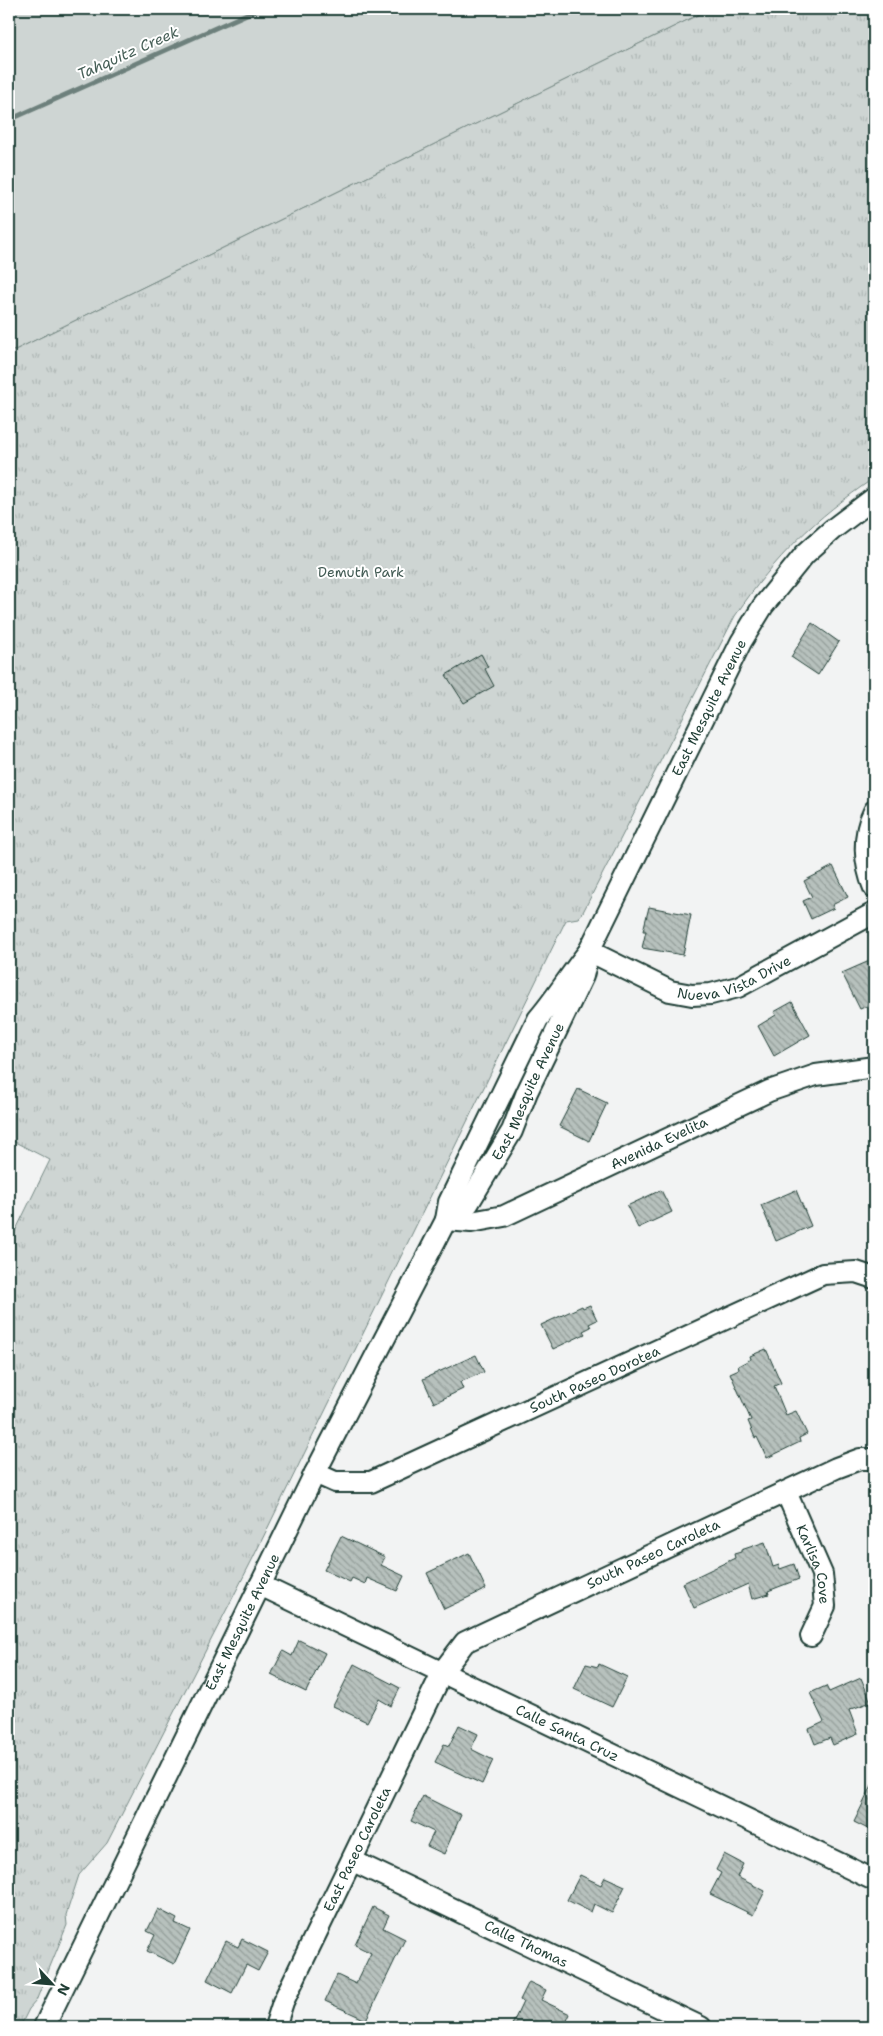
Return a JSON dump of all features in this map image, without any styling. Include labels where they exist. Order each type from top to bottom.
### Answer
[{"type":"street","name":"East Mesquite Avenue","points":[[44,2027],[315,1473],[446,1220],[449,1202],[538,1019],[557,997],[573,971],[589,951],[741,642],[758,613],[778,585],[805,554],[833,529],[874,498]]},
{"type":"street","points":[[874,811],[870,818],[865,848],[869,875],[874,888]]},
{"type":"street","name":"Nueva Vista Drive","points":[[589,951],[670,991],[692,995],[711,994],[738,987],[874,913]]},
{"type":"street","name":"East Mesquite Avenue","points":[[446,1220],[468,1204],[512,1131],[527,1092],[583,976],[589,951]]},
{"type":"street","name":"Avenida Evelita","points":[[446,1220],[471,1222],[504,1216],[769,1091],[816,1075],[874,1067]]},
{"type":"street","name":"South Paseo Dorotea","points":[[315,1473],[335,1482],[371,1482],[823,1274],[856,1272],[874,1278]]},
{"type":"street","name":"South Paseo Caroleta","points":[[443,1671],[465,1642],[786,1492],[860,1459],[874,1459]]},
{"type":"street","name":"Karlisa Cove","points":[[786,1492],[822,1574],[824,1606],[812,1636]]},
{"type":"street","name":"Calle Santa Cruz","points":[[260,1585],[443,1671],[874,1880]]},
{"type":"street","name":"East Paseo Caroleta","points":[[275,2027],[283,2002],[353,1861],[443,1671]]},
{"type":"street","name":"Calle Thomas","points":[[353,1861],[700,2027]]},
{"type":"green space","points":[[9,9],[710,9],[9,353]]},
{"type":"green space","name":"Demuth Park","points":[[710,9],[874,9],[874,478],[833,508],[797,540],[766,575],[735,616],[583,912],[578,918],[566,920],[252,1560],[107,1843],[79,1875],[66,1915],[67,1925],[36,2001],[29,2009],[20,2027],[9,2027],[9,1244],[50,1160],[9,1139],[9,353]]},
{"type":"building","points":[[812,623],[839,642],[818,675],[791,657]]},
{"type":"building","points":[[481,654],[488,667],[485,669],[494,686],[464,703],[446,675]]},
{"type":"building","points":[[833,866],[848,897],[832,905],[834,908],[811,919],[803,901],[812,897],[804,881]]},
{"type":"building","points":[[649,907],[691,915],[683,955],[642,948],[646,931],[643,931]]},
{"type":"building","points":[[874,959],[874,995],[869,998],[872,1004],[860,1009],[842,973]]},
{"type":"building","points":[[792,1002],[810,1035],[774,1056],[758,1026],[776,1015],[774,1012]]},
{"type":"building","points":[[578,1089],[607,1103],[589,1141],[559,1126]]},
{"type":"building","points":[[661,1190],[672,1212],[638,1228],[627,1206]]},
{"type":"building","points":[[796,1190],[811,1226],[776,1241],[761,1205]]},
{"type":"building","points":[[590,1305],[597,1320],[589,1324],[591,1327],[583,1331],[585,1334],[553,1349],[541,1325],[582,1306],[583,1308]]},
{"type":"building","points":[[766,1349],[781,1383],[774,1386],[786,1415],[796,1411],[807,1434],[799,1438],[800,1442],[767,1458],[757,1437],[755,1438],[748,1421],[751,1420],[730,1373],[739,1369],[738,1366],[751,1359],[750,1356]]},
{"type":"building","points":[[476,1355],[484,1372],[460,1382],[463,1389],[434,1403],[423,1379]]},
{"type":"building","points":[[341,1536],[385,1557],[381,1565],[404,1576],[397,1591],[367,1578],[365,1584],[352,1578],[350,1582],[324,1570]]},
{"type":"building","points":[[765,1542],[773,1567],[779,1565],[780,1569],[794,1564],[799,1579],[768,1591],[769,1594],[752,1599],[748,1584],[694,1608],[683,1583],[735,1558],[734,1554],[741,1552],[741,1550]]},
{"type":"building","points":[[469,1553],[486,1589],[444,1609],[427,1573]]},
{"type":"building","points":[[299,1640],[325,1653],[306,1692],[271,1675],[283,1651],[292,1656]]},
{"type":"building","points":[[354,1664],[400,1688],[391,1706],[379,1699],[367,1722],[333,1706]]},
{"type":"building","points":[[586,1664],[598,1667],[599,1664],[627,1677],[612,1707],[574,1689]]},
{"type":"building","points":[[861,1678],[871,1702],[849,1710],[858,1734],[833,1745],[830,1738],[815,1744],[809,1729],[824,1722],[810,1693],[826,1686],[829,1692]]},
{"type":"building","points":[[459,1725],[478,1734],[471,1749],[493,1760],[482,1784],[435,1762],[444,1744],[449,1746]]},
{"type":"building","points":[[874,1781],[874,1832],[854,1822]]},
{"type":"building","points":[[423,1796],[461,1815],[444,1854],[427,1846],[434,1832],[411,1821]]},
{"type":"building","points":[[724,1854],[743,1864],[737,1877],[765,1891],[753,1915],[710,1894],[721,1873],[716,1870]]},
{"type":"building","points":[[580,1875],[601,1885],[605,1877],[625,1886],[612,1913],[594,1904],[591,1912],[567,1900]]},
{"type":"building","points":[[373,1907],[389,1915],[383,1928],[405,1939],[366,2020],[325,2001],[337,1975],[356,1984],[371,1953],[355,1945]]},
{"type":"building","points":[[158,1909],[177,1919],[175,1923],[190,1930],[174,1964],[147,1951],[155,1935],[147,1931]]},
{"type":"building","points":[[242,1939],[268,1952],[258,1971],[246,1965],[232,1993],[207,1980],[226,1941],[238,1947]]},
{"type":"building","points":[[529,1982],[546,1990],[541,2000],[570,2014],[564,2027],[511,2027],[523,2002],[520,2000]]},
{"type":"waterway","name":"Tahquitz Creek","points":[[9,120],[258,9]]}]
